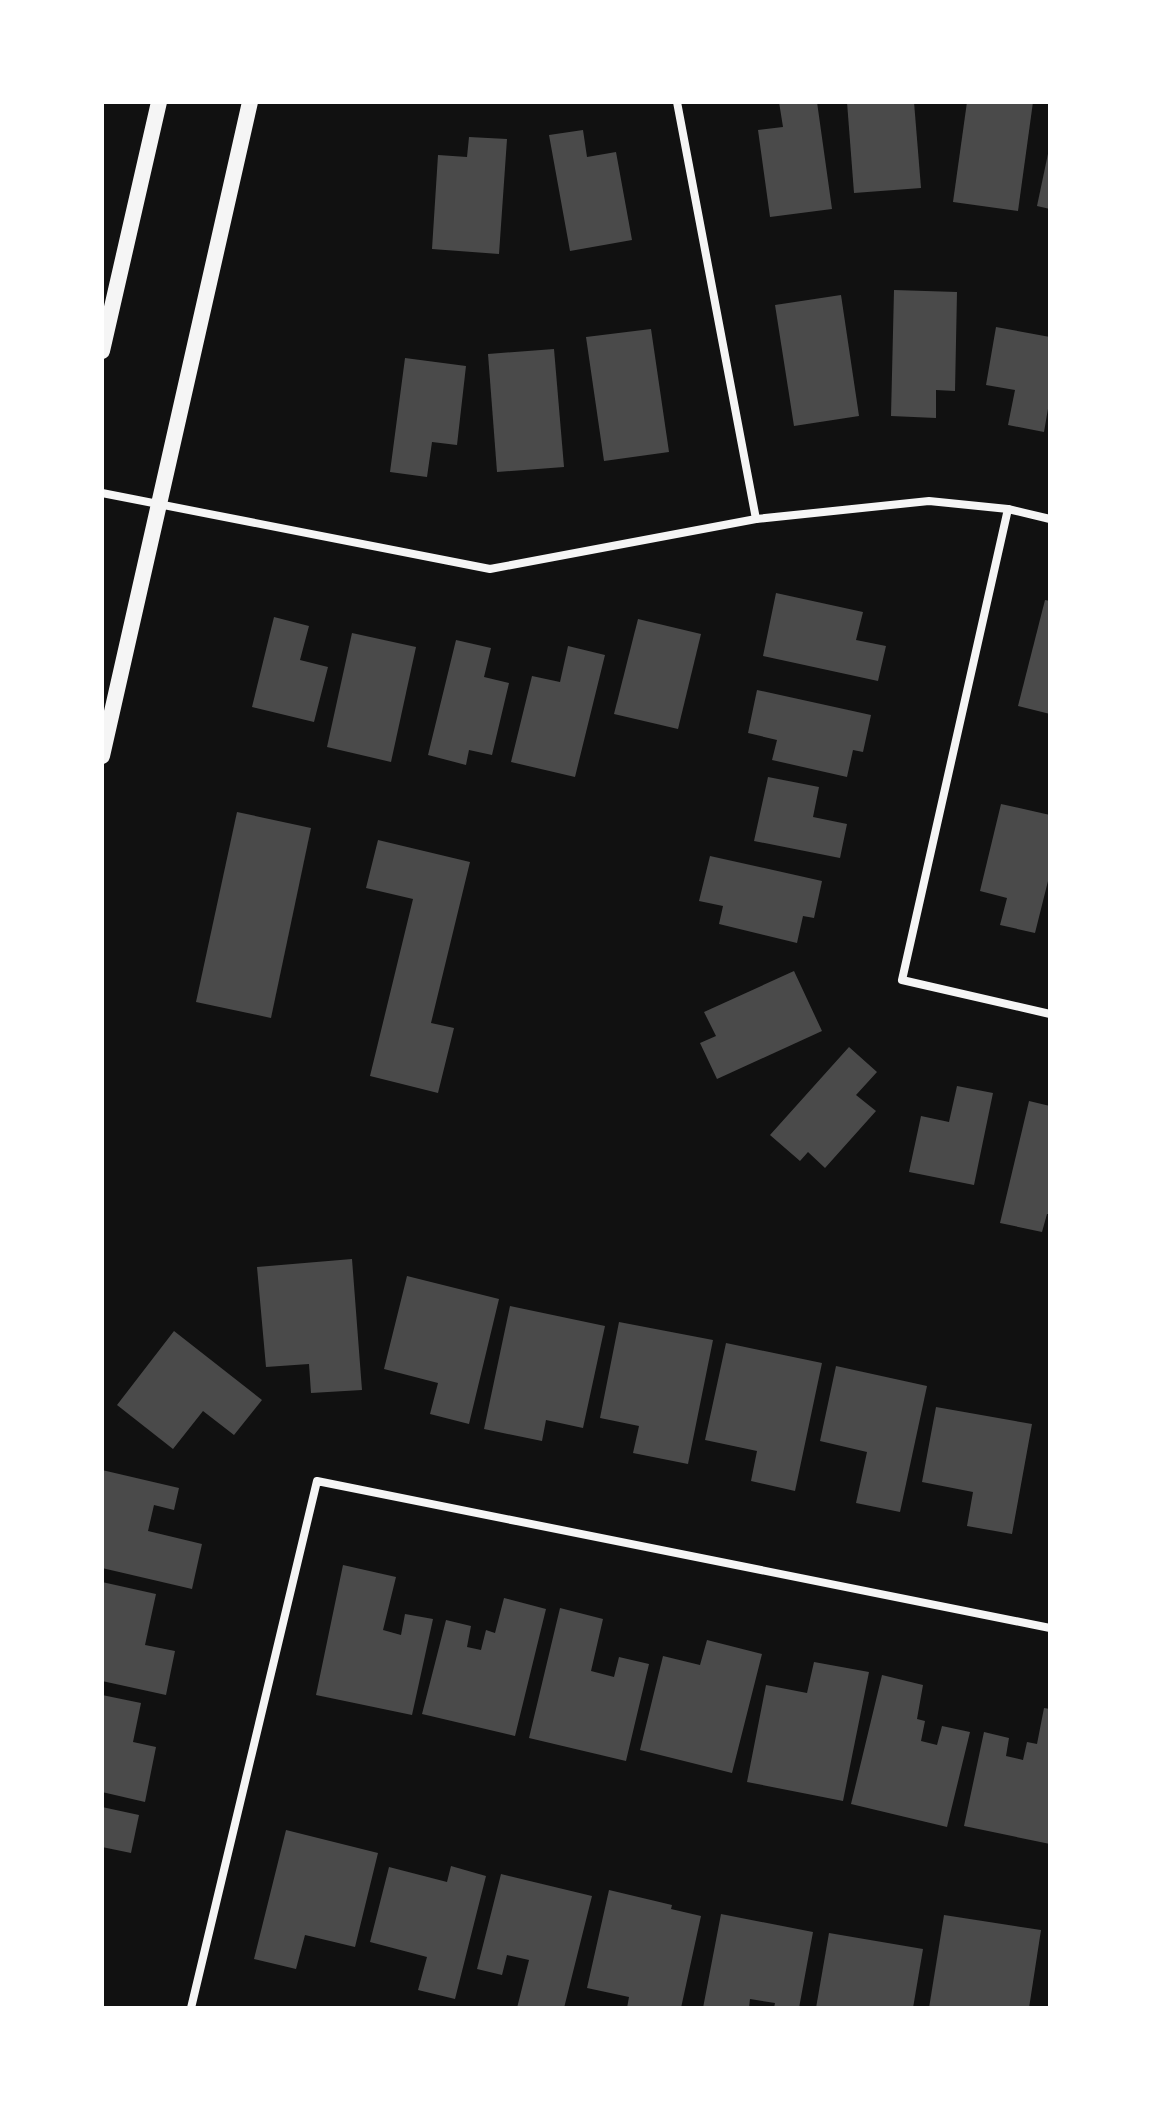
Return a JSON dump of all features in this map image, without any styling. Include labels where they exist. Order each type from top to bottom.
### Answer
[{"type":"main road","points":[[102,351],[159,102]]},
{"type":"main road","points":[[102,756],[250,102]]},
{"type":"street","points":[[677,102],[756,519]]},
{"type":"street","points":[[102,493],[490,569],[756,519],[929,501],[1008,509],[1050,519]]},
{"type":"street","points":[[1008,509],[902,980],[1050,1014]]},
{"type":"street","points":[[191,2008],[317,1481],[1050,1628]]},
{"type":"building","points":[[779,102],[817,102],[832,209],[770,217],[758,130],[783,127]]},
{"type":"building","points":[[847,102],[914,102],[921,188],[854,193]]},
{"type":"building","points":[[967,102],[1033,102],[1018,211],[953,202]]},
{"type":"building","points":[[583,130],[587,157],[616,152],[632,240],[570,251],[549,135]]},
{"type":"building","points":[[469,137],[507,139],[499,254],[432,249],[438,155],[467,157]]},
{"type":"building","points":[[1050,149],[1050,209],[1037,206]]},
{"type":"building","points":[[894,290],[957,292],[955,391],[936,390],[936,418],[891,416]]},
{"type":"building","points":[[841,295],[859,416],[794,426],[775,305]]},
{"type":"building","points":[[996,327],[1050,337],[1050,397],[1044,432],[1008,425],[1015,390],[986,385]]},
{"type":"building","points":[[651,329],[669,452],[604,461],[586,337]]},
{"type":"building","points":[[554,349],[564,467],[497,472],[488,354]]},
{"type":"building","points":[[405,358],[466,366],[457,445],[432,442],[427,477],[390,472]]},
{"type":"building","points":[[776,593],[863,612],[856,640],[886,646],[878,681],[763,656]]},
{"type":"building","points":[[1045,600],[1050,601],[1050,714],[1018,706]]},
{"type":"building","points":[[274,617],[309,626],[300,660],[328,667],[314,722],[252,707]]},
{"type":"building","points":[[638,619],[701,634],[678,729],[614,714]]},
{"type":"building","points":[[352,633],[416,647],[391,762],[327,747]]},
{"type":"building","points":[[456,640],[491,648],[484,677],[509,683],[492,755],[469,750],[466,765],[428,755]]},
{"type":"building","points":[[568,646],[605,655],[575,777],[511,762],[532,676],[560,682]]},
{"type":"building","points":[[757,690],[871,715],[863,752],[853,750],[847,777],[772,760],[777,740],[748,733]]},
{"type":"building","points":[[768,777],[819,787],[813,817],[847,824],[840,858],[754,841]]},
{"type":"building","points":[[1001,804],[1050,815],[1050,873],[1035,933],[1000,925],[1007,898],[980,891]]},
{"type":"building","points":[[237,812],[311,828],[271,1018],[196,1002]]},
{"type":"building","points":[[378,840],[470,862],[431,1023],[454,1028],[438,1093],[370,1076],[413,899],[366,888]]},
{"type":"building","points":[[710,856],[822,881],[814,918],[803,916],[797,943],[719,924],[723,906],[699,901]]},
{"type":"building","points":[[794,971],[822,1031],[717,1079],[700,1043],[716,1036],[704,1012]]},
{"type":"building","points":[[849,1047],[877,1072],[856,1095],[876,1111],[825,1168],[808,1152],[800,1161],[770,1135]]},
{"type":"building","points":[[957,1086],[993,1093],[974,1185],[909,1172],[921,1116],[949,1122]]},
{"type":"building","points":[[1029,1101],[1050,1106],[1050,1214],[1047,1214],[1042,1232],[1000,1223]]},
{"type":"building","points":[[352,1259],[362,1390],[311,1393],[309,1364],[266,1367],[257,1267]]},
{"type":"building","points":[[407,1276],[499,1299],[469,1424],[430,1414],[438,1383],[384,1369]]},
{"type":"building","points":[[510,1306],[605,1326],[583,1428],[546,1420],[542,1441],[484,1429]]},
{"type":"building","points":[[619,1322],[713,1340],[688,1464],[633,1453],[639,1426],[600,1418]]},
{"type":"building","points":[[174,1331],[262,1400],[234,1435],[203,1411],[173,1449],[117,1405]]},
{"type":"building","points":[[726,1343],[822,1363],[795,1491],[751,1481],[757,1451],[705,1440]]},
{"type":"building","points":[[836,1366],[927,1386],[900,1512],[856,1503],[867,1452],[820,1441]]},
{"type":"building","points":[[936,1407],[1032,1424],[1012,1534],[967,1526],[973,1492],[922,1482]]},
{"type":"building","points":[[102,1470],[179,1488],[174,1510],[154,1505],[148,1531],[202,1544],[192,1589],[102,1568]]},
{"type":"building","points":[[343,1565],[396,1577],[383,1630],[401,1635],[405,1614],[433,1619],[412,1715],[316,1695]]},
{"type":"building","points":[[102,1582],[156,1594],[145,1645],[175,1651],[166,1695],[102,1681]]},
{"type":"building","points":[[504,1598],[546,1609],[515,1736],[422,1714],[446,1620],[471,1626],[467,1647],[481,1650],[486,1630],[495,1633]]},
{"type":"building","points":[[560,1608],[603,1619],[591,1671],[614,1677],[619,1657],[649,1664],[626,1761],[529,1738]]},
{"type":"building","points":[[707,1640],[762,1654],[732,1773],[640,1750],[663,1656],[700,1665]]},
{"type":"building","points":[[814,1662],[869,1672],[843,1801],[747,1782],[766,1685],[807,1693]]},
{"type":"building","points":[[882,1675],[923,1685],[917,1719],[925,1721],[921,1741],[937,1745],[942,1726],[970,1732],[947,1827],[851,1804]]},
{"type":"building","points":[[102,1695],[141,1703],[133,1742],[156,1747],[145,1802],[102,1792]]},
{"type":"building","points":[[1044,1708],[1050,1709],[1050,1844],[964,1826],[984,1732],[1009,1738],[1006,1756],[1023,1760],[1027,1742],[1037,1744]]},
{"type":"building","points":[[102,1807],[139,1815],[131,1853],[102,1847]]},
{"type":"building","points":[[286,1830],[378,1853],[355,1947],[305,1935],[296,1969],[254,1959]]},
{"type":"building","points":[[451,1866],[486,1876],[455,1999],[418,1990],[427,1957],[370,1942],[389,1867],[447,1882]]},
{"type":"building","points":[[501,1874],[592,1896],[564,2008],[517,2008],[529,1960],[507,1955],[502,1975],[477,1969]]},
{"type":"building","points":[[609,1890],[672,1905],[671,1909],[701,1916],[681,2008],[627,2008],[629,1997],[587,1988]]},
{"type":"building","points":[[721,1914],[813,1932],[799,2008],[774,2008],[775,2003],[750,1999],[749,2008],[703,2008]]},
{"type":"building","points":[[944,1915],[1041,1930],[1029,2008],[929,2008]]},
{"type":"building","points":[[829,1933],[923,1949],[913,2008],[816,2008]]}]
